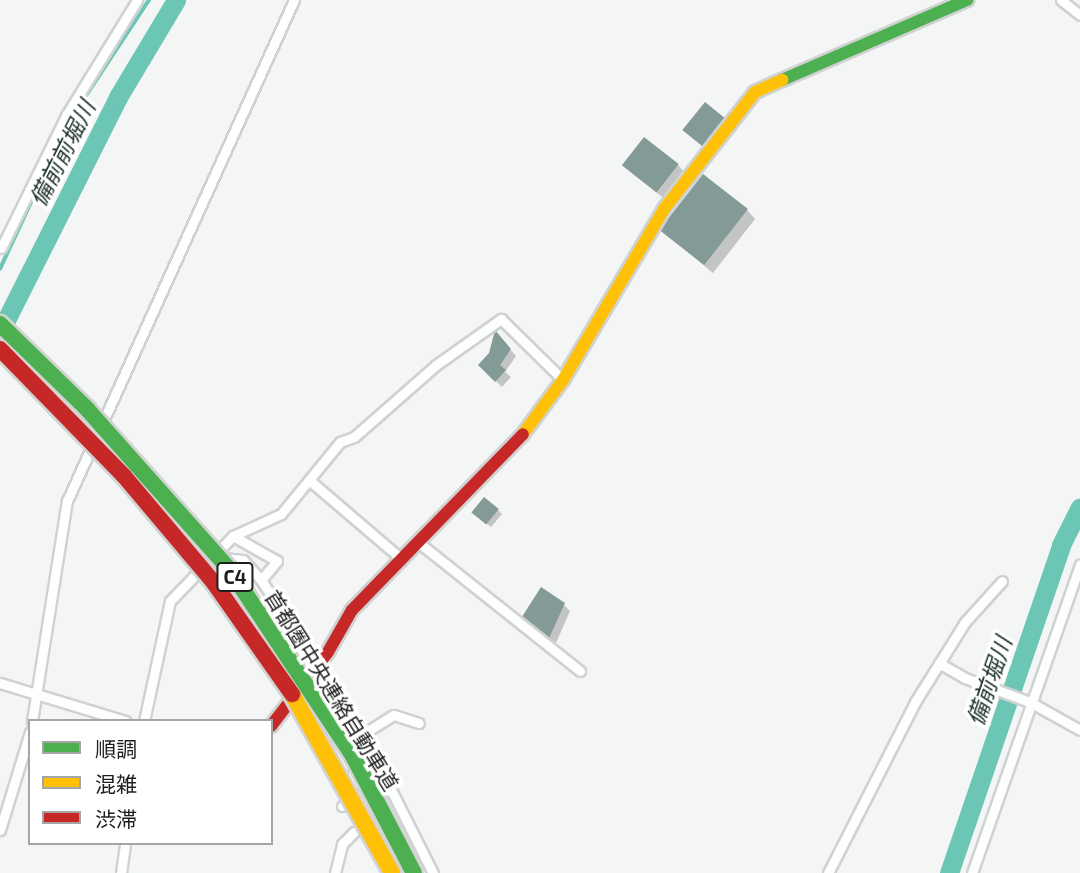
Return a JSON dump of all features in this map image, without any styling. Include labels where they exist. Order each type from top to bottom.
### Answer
[{"type":"main road","points":[[273,723],[319,663],[352,610],[399,557],[418,542],[512,448],[563,380],[664,209],[755,92],[967,0]]},
{"type":"main road","name":"首都圏中央連絡自動車道","points":[[0,324],[95,418],[230,570],[353,756],[414,873]]},
{"type":"main road","name":"首都圏中央連絡自動車道","points":[[0,349],[124,476],[214,583],[301,707],[392,873]]},
{"type":"street","points":[[1,248],[54,137],[137,0]]},
{"type":"street","points":[[32,719],[68,501],[293,0]]},
{"type":"street","points":[[1061,0],[1080,15]]},
{"type":"street","points":[[144,719],[170,601],[233,536],[281,514],[340,442],[354,437],[436,365],[501,319],[563,380]]},
{"type":"street","points":[[309,480],[399,557]]},
{"type":"street","points":[[233,536],[277,561],[261,580]]},
{"type":"street","points":[[418,542],[580,671]]},
{"type":"street","points":[[215,555],[243,560],[261,580],[319,663],[365,738],[433,873]]},
{"type":"street","points":[[972,873],[1080,564]]},
{"type":"street","points":[[828,873],[888,748],[965,622],[1002,581]]},
{"type":"street","points":[[939,663],[987,687],[1030,702],[1080,730]]},
{"type":"street","points":[[0,683],[118,719]]},
{"type":"street","points":[[342,806],[349,801],[355,761],[365,738],[394,715],[419,723]]},
{"type":"street","points":[[0,830],[28,739]]},
{"type":"street","points":[[335,873],[342,844],[354,832]]},
{"type":"street","points":[[121,873],[125,845]]},
{"type":"building","points":[[705,102],[726,119],[703,147],[682,130]]},
{"type":"building","points":[[644,137],[679,164],[657,192],[622,165]]},
{"type":"building","points":[[703,174],[748,209],[704,265],[659,230]]},
{"type":"building","points":[[495,330],[511,349],[500,365],[506,370],[495,382],[478,365],[489,353]]},
{"type":"building","points":[[484,497],[499,509],[486,525],[471,513]]},
{"type":"building","points":[[541,587],[565,603],[549,638],[520,620]]},
{"type":"waterway","points":[[0,269],[68,123],[149,0]]},
{"type":"waterway","name":"備前前堀川","points":[[0,332],[118,97],[176,0]]},
{"type":"waterway","name":"備前堀川","points":[[949,873],[1061,545],[1080,507]]},
{"type":"traffic: fast","points":[[782,80],[967,0]]},
{"type":"traffic: fast","points":[[0,324],[87,409],[230,570],[353,756],[414,873]]},
{"type":"traffic: slow","points":[[523,434],[563,380],[664,209],[755,92],[782,80]]},
{"type":"traffic: slow","points":[[292,694],[392,873]]},
{"type":"traffic: jam","points":[[0,349],[124,476],[214,583],[292,694]]},
{"type":"traffic: jam","points":[[273,723],[328,652],[352,610],[523,434]]}]
